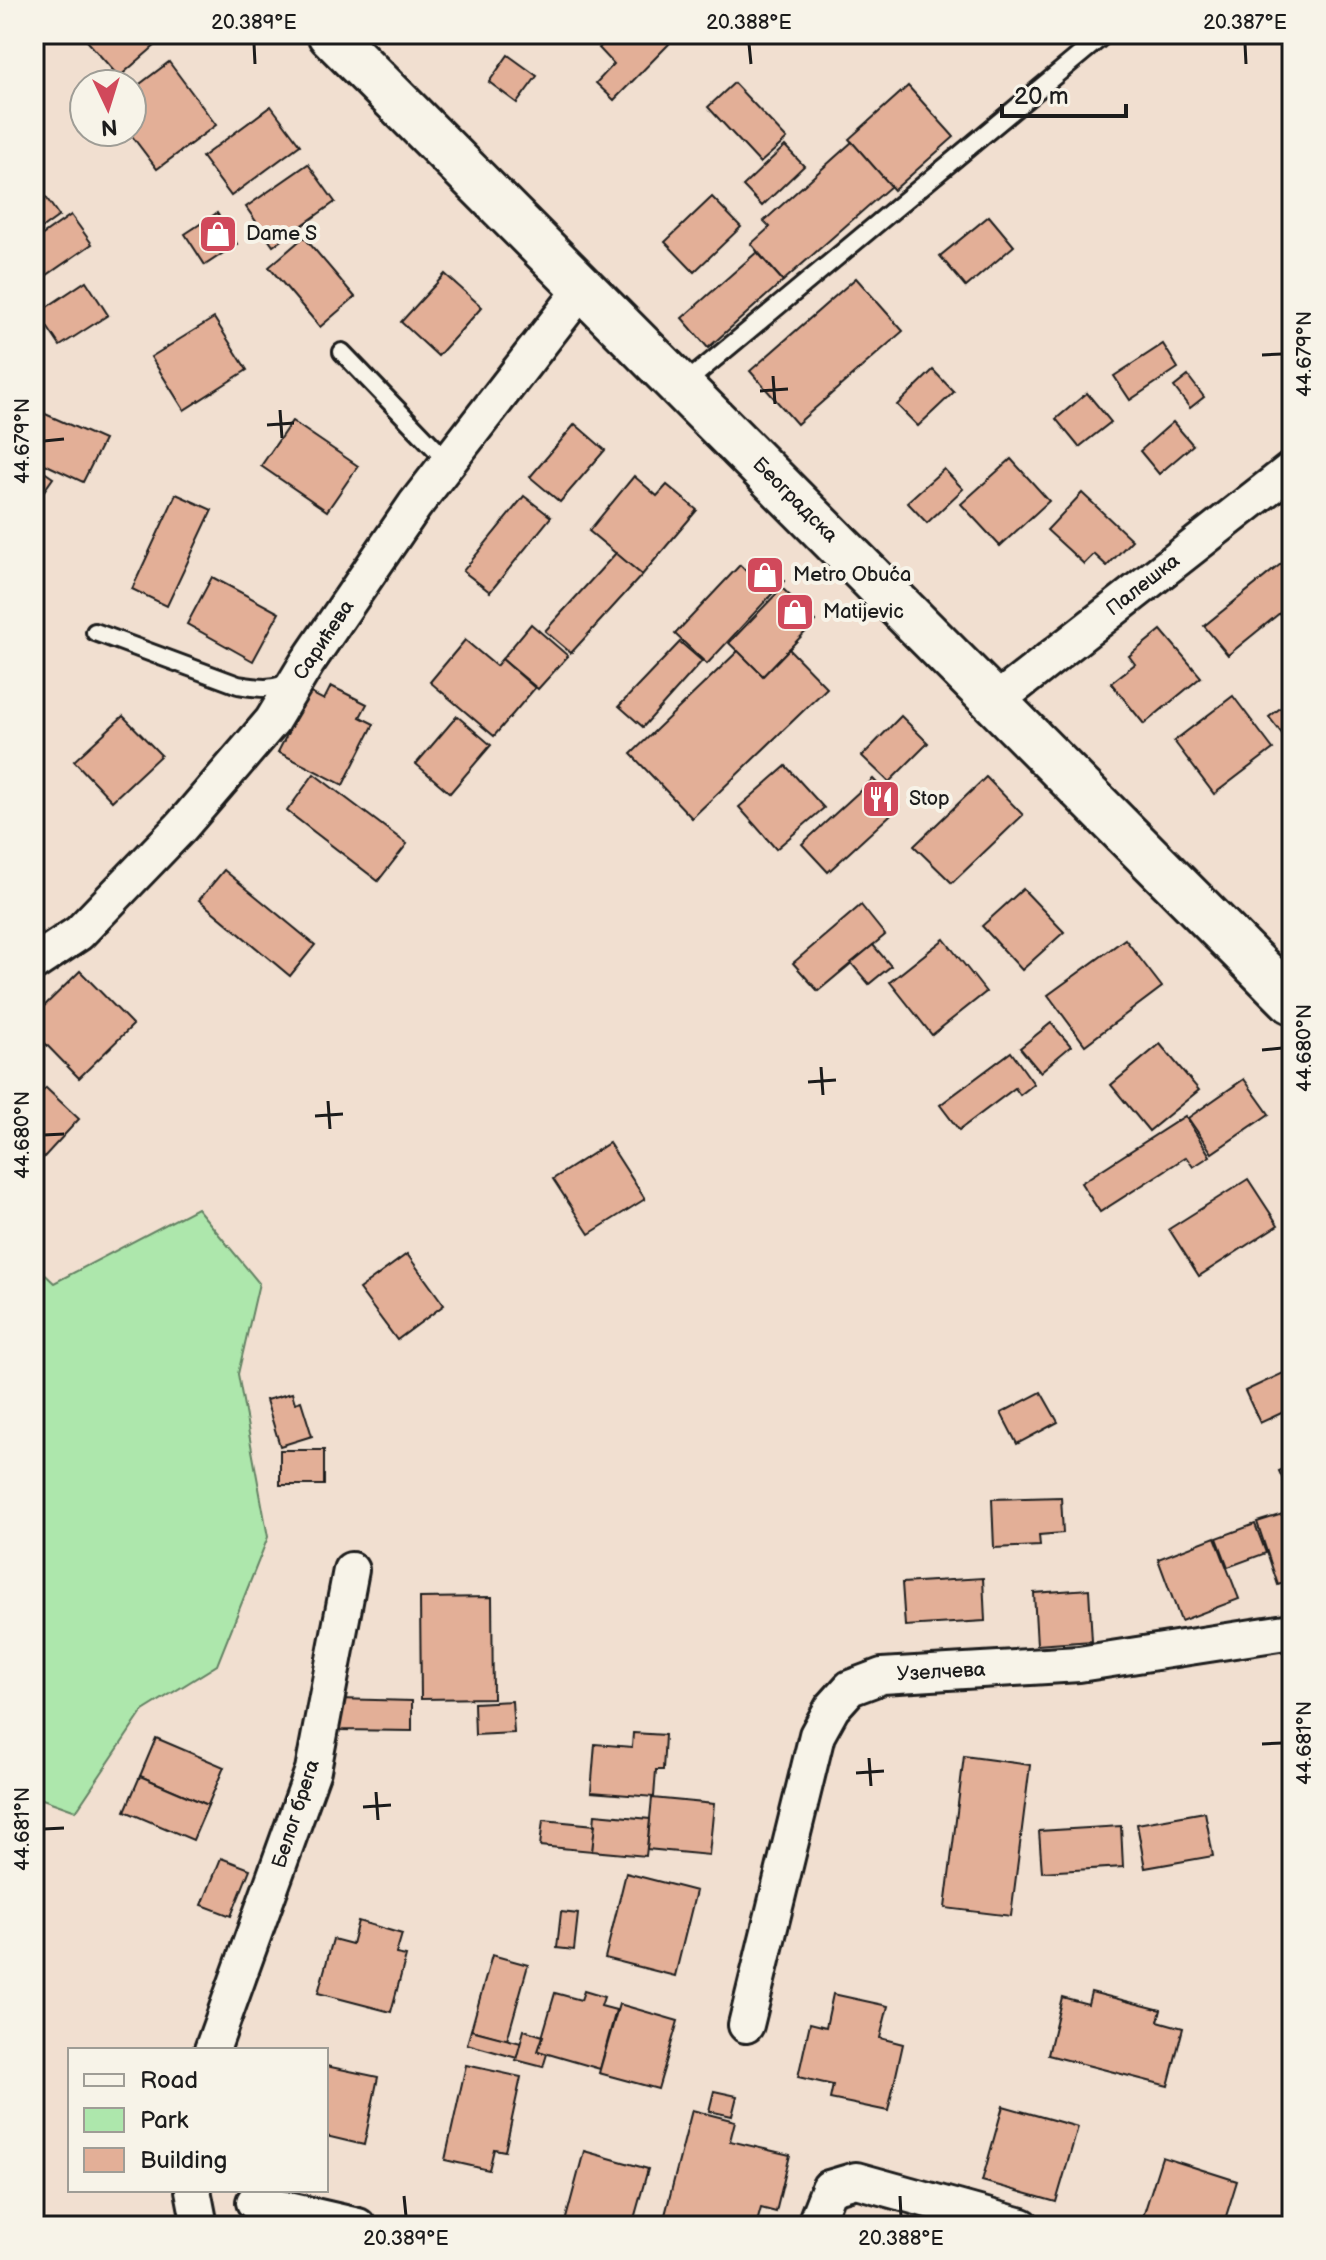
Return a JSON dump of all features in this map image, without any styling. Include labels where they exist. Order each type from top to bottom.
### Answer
[{"type":"main road","name":"Београдска","points":[[330,34],[1292,1001]]},
{"type":"street","name":"Сарићева","points":[[34,963],[79,933],[181,827],[272,721],[307,663],[448,462],[583,288]]},
{"type":"street","name":"Палешка","points":[[995,702],[1292,469]]},
{"type":"street","name":"Белог брега","points":[[213,2048],[313,1770],[351,1570]]},
{"type":"street","name":"Узелчева","points":[[746,2025],[817,1735],[832,1708],[850,1688],[882,1676],[1079,1664],[1292,1631]]},
{"type":"street","points":[[814,2226],[829,2188],[856,2180],[1022,2226]]},
{"type":"street","points":[[193,2192],[200,2226]]},
{"type":"street","points":[[254,2202],[358,2226]]},
{"type":"lane","points":[[682,386],[1105,34]]},
{"type":"lane","points":[[342,352],[448,462]]},
{"type":"lane","points":[[95,632],[238,685],[260,688],[284,686],[307,663]]},
{"type":"green space","points":[[197,1208],[259,1283],[238,1374],[268,1537],[217,1665],[143,1711],[76,1811],[34,1796],[34,1264],[54,1283]]},
{"type":"building","points":[[81,34],[162,34],[165,37],[129,68],[111,68]]},
{"type":"building","points":[[613,34],[658,34],[669,44],[614,100],[596,83],[614,64],[599,48]]},
{"type":"building","points":[[1046,34],[1088,34],[1074,46],[1064,35],[1053,43]]},
{"type":"building","points":[[508,55],[537,76],[517,103],[489,82]]},
{"type":"building","points":[[169,62],[216,125],[157,169],[141,148],[148,148],[148,78]]},
{"type":"building","points":[[734,83],[787,139],[760,163],[708,107]]},
{"type":"building","points":[[908,86],[954,137],[894,190],[849,139]]},
{"type":"building","points":[[271,106],[300,145],[231,196],[202,157]]},
{"type":"building","points":[[852,142],[891,186],[783,281],[751,244],[770,227],[764,221]]},
{"type":"building","points":[[785,146],[804,166],[762,206],[743,186]]},
{"type":"building","points":[[308,164],[335,202],[273,246],[246,207]]},
{"type":"building","points":[[34,184],[59,216],[34,234]]},
{"type":"building","points":[[712,197],[741,227],[694,272],[665,242]]},
{"type":"building","points":[[217,213],[237,244],[205,265],[185,234]]},
{"type":"building","points":[[71,215],[92,244],[34,284],[34,241]]},
{"type":"building","points":[[989,216],[1014,246],[966,287],[940,256]]},
{"type":"building","points":[[304,237],[355,297],[320,327],[269,267]]},
{"type":"building","points":[[757,252],[783,281],[708,348],[682,318]]},
{"type":"building","points":[[445,274],[482,307],[438,356],[401,322]]},
{"type":"building","points":[[856,278],[903,331],[797,424],[750,371]]},
{"type":"building","points":[[86,281],[108,315],[60,346],[38,313]]},
{"type":"building","points":[[214,318],[247,370],[184,410],[151,357]]},
{"type":"building","points":[[1163,344],[1178,368],[1130,400],[1114,376]]},
{"type":"building","points":[[933,370],[954,392],[918,426],[897,405]]},
{"type":"building","points":[[1188,376],[1204,397],[1190,408],[1174,387]]},
{"type":"building","points":[[1087,393],[1111,422],[1079,447],[1056,419]]},
{"type":"building","points":[[34,409],[104,440],[83,482],[34,459]]},
{"type":"building","points":[[292,421],[358,466],[327,511],[261,466]]},
{"type":"building","points":[[1173,422],[1193,445],[1159,474],[1140,451]]},
{"type":"building","points":[[575,424],[605,450],[560,502],[530,477]]},
{"type":"building","points":[[1011,459],[1049,501],[1000,546],[961,504]]},
{"type":"building","points":[[34,465],[53,478],[34,505]]},
{"type":"building","points":[[944,469],[963,489],[927,523],[907,502]]},
{"type":"building","points":[[634,476],[657,496],[667,485],[697,510],[642,575],[589,531]]},
{"type":"building","points":[[1082,493],[1132,540],[1107,566],[1094,554],[1084,564],[1047,530]]},
{"type":"building","points":[[176,494],[212,510],[167,606],[132,589]]},
{"type":"building","points":[[524,496],[551,517],[490,592],[463,571]]},
{"type":"building","points":[[616,553],[642,575],[571,653],[545,631]]},
{"type":"building","points":[[1292,555],[1292,603],[1228,655],[1204,626]]},
{"type":"building","points":[[760,557],[784,581],[707,664],[675,634],[740,565],[746,571]]},
{"type":"building","points":[[212,577],[279,613],[253,661],[187,624]]},
{"type":"building","points":[[782,588],[816,621],[763,676],[729,643]]},
{"type":"building","points":[[531,624],[568,656],[538,689],[502,659]]},
{"type":"building","points":[[1161,630],[1201,677],[1144,724],[1111,683],[1135,664],[1129,656]]},
{"type":"building","points":[[465,640],[496,666],[502,659],[535,688],[494,736],[430,682]]},
{"type":"building","points":[[680,642],[702,661],[643,727],[619,706]]},
{"type":"building","points":[[789,649],[827,688],[692,818],[631,754],[738,651],[763,676]]},
{"type":"building","points":[[331,686],[367,704],[360,717],[374,724],[343,785],[278,752],[309,692],[324,700]]},
{"type":"building","points":[[1233,696],[1273,749],[1214,794],[1174,741]]},
{"type":"building","points":[[1292,699],[1292,736],[1287,740],[1269,717]]},
{"type":"building","points":[[123,716],[161,755],[112,801],[74,761]]},
{"type":"building","points":[[457,716],[491,745],[450,793],[416,764]]},
{"type":"building","points":[[901,716],[928,743],[889,782],[862,756]]},
{"type":"building","points":[[786,766],[824,808],[776,849],[739,807]]},
{"type":"building","points":[[314,774],[407,844],[378,881],[287,811]]},
{"type":"building","points":[[986,777],[1023,815],[952,883],[914,846]]},
{"type":"building","points":[[873,779],[899,807],[828,872],[802,844]]},
{"type":"building","points":[[224,870],[315,945],[290,976],[199,900]]},
{"type":"building","points":[[1023,889],[1064,932],[1022,970],[982,926]]},
{"type":"building","points":[[861,905],[885,935],[818,991],[793,963]]},
{"type":"building","points":[[944,939],[986,992],[932,1035],[890,982]]},
{"type":"building","points":[[1125,939],[1162,987],[1085,1045],[1048,995]]},
{"type":"building","points":[[873,945],[891,966],[869,984],[851,963]]},
{"type":"building","points":[[80,971],[133,1025],[79,1078],[34,1032],[34,1016]]},
{"type":"building","points":[[1051,1023],[1071,1046],[1040,1072],[1020,1048]]},
{"type":"building","points":[[1160,1044],[1199,1090],[1149,1131],[1111,1085]]},
{"type":"building","points":[[1011,1052],[1034,1084],[1020,1095],[1015,1088],[959,1130],[940,1105]]},
{"type":"building","points":[[1244,1079],[1269,1114],[1212,1153],[1188,1118]]},
{"type":"building","points":[[46,1088],[79,1119],[34,1168],[34,1096],[36,1098]]},
{"type":"building","points":[[1185,1116],[1210,1156],[1193,1167],[1186,1157],[1100,1212],[1081,1183]]},
{"type":"building","points":[[609,1143],[645,1199],[589,1234],[553,1179]]},
{"type":"building","points":[[1248,1179],[1278,1225],[1199,1276],[1169,1229]]},
{"type":"building","points":[[407,1254],[444,1305],[397,1340],[359,1289]]},
{"type":"building","points":[[1292,1369],[1292,1408],[1260,1423],[1245,1391]]},
{"type":"building","points":[[1041,1392],[1058,1422],[1017,1444],[1001,1413]]},
{"type":"building","points":[[292,1393],[295,1403],[301,1401],[312,1436],[280,1446],[266,1400]]},
{"type":"building","points":[[280,1450],[324,1450],[324,1485],[280,1485]]},
{"type":"building","points":[[1292,1465],[1292,1499],[1279,1471]]},
{"type":"building","points":[[1061,1497],[1063,1533],[1039,1535],[1040,1546],[994,1548],[992,1499]]},
{"type":"building","points":[[1292,1511],[1292,1580],[1278,1585],[1257,1522]]},
{"type":"building","points":[[1255,1524],[1266,1553],[1228,1567],[1217,1538]]},
{"type":"building","points":[[1215,1537],[1239,1599],[1181,1621],[1158,1559]]},
{"type":"building","points":[[983,1578],[985,1621],[905,1626],[902,1583]]},
{"type":"building","points":[[1089,1589],[1092,1641],[1037,1645],[1034,1593]]},
{"type":"building","points":[[492,1597],[493,1698],[421,1699],[420,1598]]},
{"type":"building","points":[[338,1699],[412,1701],[412,1731],[338,1730]]},
{"type":"building","points":[[512,1701],[514,1733],[475,1735],[474,1703]]},
{"type":"building","points":[[633,1733],[665,1735],[663,1770],[656,1770],[654,1797],[591,1792],[595,1744],[632,1747]]},
{"type":"building","points":[[156,1738],[224,1767],[208,1805],[140,1776]]},
{"type":"building","points":[[964,1756],[1030,1765],[1011,1916],[945,1908]]},
{"type":"building","points":[[140,1776],[208,1805],[193,1840],[125,1811]]},
{"type":"building","points":[[652,1798],[714,1804],[709,1855],[647,1849]]},
{"type":"building","points":[[1205,1812],[1213,1856],[1145,1868],[1137,1824]]},
{"type":"building","points":[[595,1814],[650,1819],[646,1856],[592,1851]]},
{"type":"building","points":[[543,1820],[595,1825],[592,1851],[540,1846]]},
{"type":"building","points":[[1121,1826],[1123,1867],[1042,1872],[1039,1831]]},
{"type":"building","points":[[221,1858],[250,1869],[231,1916],[202,1905]]},
{"type":"building","points":[[626,1873],[696,1891],[675,1976],[605,1958]]},
{"type":"building","points":[[561,1912],[578,1914],[574,1950],[557,1948]]},
{"type":"building","points":[[358,1921],[402,1934],[396,1954],[406,1956],[391,2012],[318,1993],[333,1939],[352,1944]]},
{"type":"building","points":[[492,1955],[528,1965],[507,2040],[471,2030]]},
{"type":"building","points":[[584,1991],[604,1997],[601,2006],[616,2010],[600,2069],[538,2051],[555,1993],[581,2000]]},
{"type":"building","points":[[1091,1992],[1161,2010],[1158,2021],[1183,2028],[1168,2086],[1048,2055],[1062,1997],[1088,2004]]},
{"type":"building","points":[[833,1994],[888,2006],[880,2038],[903,2044],[888,2111],[830,2099],[833,2085],[798,2077],[810,2023],[826,2027]]},
{"type":"building","points":[[619,2004],[678,2021],[658,2089],[599,2073]]},
{"type":"building","points":[[471,2030],[521,2043],[517,2058],[467,2044]]},
{"type":"building","points":[[524,2030],[543,2036],[538,2051],[547,2054],[543,2067],[516,2060]]},
{"type":"building","points":[[466,2065],[521,2077],[505,2151],[494,2149],[489,2170],[445,2160]]},
{"type":"building","points":[[328,2066],[378,2077],[364,2145],[328,2136]]},
{"type":"building","points":[[714,2091],[737,2096],[732,2116],[709,2111]]},
{"type":"building","points":[[1003,2106],[1078,2127],[1056,2202],[982,2181]]},
{"type":"building","points":[[692,2110],[735,2121],[730,2141],[790,2155],[776,2212],[761,2208],[756,2226],[678,2226],[679,2223],[664,2219]]},
{"type":"building","points":[[584,2151],[648,2169],[632,2226],[564,2226]]},
{"type":"building","points":[[1162,2157],[1237,2181],[1223,2226],[1150,2226],[1141,2223]]},
{"type":"place","name":"Dame S","points":[[218,234]]},
{"type":"place","name":"Metro Obuća","points":[[765,575]]},
{"type":"place","name":"Matijevic","points":[[795,612]]},
{"type":"place","name":"Stop","points":[[881,799]]}]
